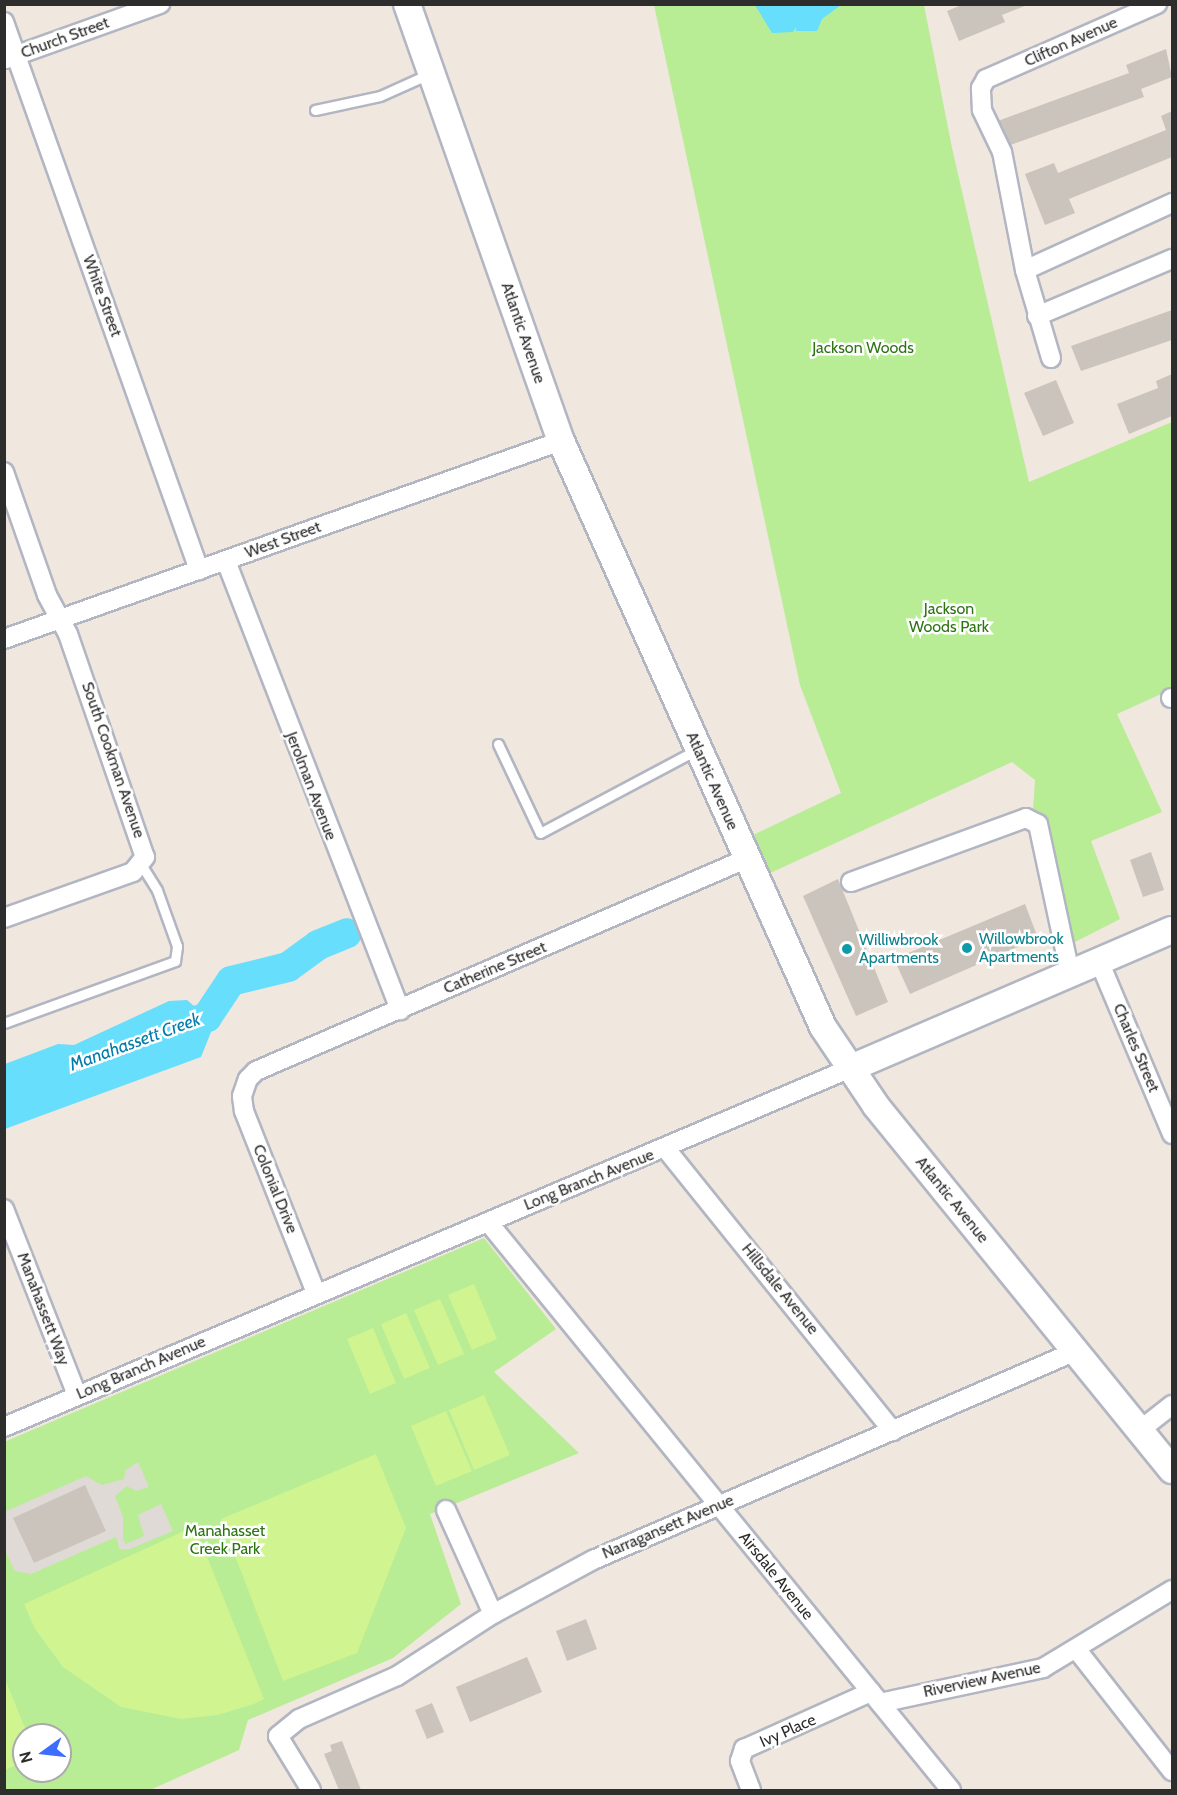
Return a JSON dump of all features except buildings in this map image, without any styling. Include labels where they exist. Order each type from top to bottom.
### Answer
[{"type":"main road","name":"Atlantic Avenue","points":[[407,4],[561,441],[823,1026],[876,1106],[1173,1470]]},
{"type":"main road","name":"Long Branch Avenue","points":[[851,1068],[1173,930]]},
{"type":"street","name":"Church Street","points":[[10,58],[159,4]]},
{"type":"street","name":"Clifton Avenue","points":[[1025,270],[1002,152],[980,100],[986,79],[1157,4]]},
{"type":"street","name":"White Street","points":[[4,22],[10,58],[200,570]]},
{"type":"street","points":[[1051,358],[1025,270],[1173,203]]},
{"type":"street","points":[[1037,316],[1173,259]]},
{"type":"street","name":"West Street","points":[[4,639],[561,441]]},
{"type":"street","name":"South Cookman Avenue","points":[[4,472],[144,849],[142,866]]},
{"type":"street","name":"Jerolman Avenue","points":[[226,561],[400,1010]]},
{"type":"street","points":[[851,882],[1026,818],[1038,824],[1070,973]]},
{"type":"street","name":"Catherine Street","points":[[246,1083],[256,1071],[748,858]]},
{"type":"street","points":[[4,918],[142,866]]},
{"type":"street","name":"Charles Street","points":[[1098,961],[1173,1134]]},
{"type":"street","name":"Long Branch Avenue","points":[[4,1427],[316,1293],[666,1149],[851,1068]]},
{"type":"street","name":"Colonial Drive","points":[[246,1083],[244,1111],[316,1293]]},
{"type":"street","name":"Hillsdale Avenue","points":[[666,1149],[893,1431]]},
{"type":"street","name":"Manahassett Way","points":[[7,1215],[77,1395]]},
{"type":"street","name":"Airsdale Avenue","points":[[488,1222],[951,1791]]},
{"type":"street","name":"Narragansett Avenue","points":[[311,1791],[278,1736],[298,1719],[422,1661],[493,1614],[593,1560],[1076,1351]]},
{"type":"street","points":[[1140,1430],[1173,1405]]},
{"type":"street","points":[[446,1510],[493,1614]]},
{"type":"street","name":"Riverview Avenue","points":[[876,1697],[1027,1673],[1077,1650],[1173,1590]]},
{"type":"street","points":[[1077,1650],[1173,1771]]},
{"type":"street","name":"Ivy Place","points":[[751,1791],[740,1761],[744,1749],[876,1697]]},
{"type":"lane","points":[[315,110],[380,96],[431,73]]},
{"type":"lane","points":[[498,744],[540,834],[698,749]]},
{"type":"lane","points":[[4,1023],[175,962],[177,946],[157,890],[142,866]]},
{"type":"green space","name":"Jackson Woods","points":[[654,5],[924,5],[952,148],[1029,482],[1172,422],[1172,689],[1117,714],[1162,812],[1091,841],[1120,919],[1071,944],[1047,821],[1033,810],[1035,780],[1012,762],[768,874],[751,836],[841,793],[800,685]]},
{"type":"green space","name":"Manahasset Creek Park","points":[[484,1238],[556,1329],[494,1372],[579,1453],[430,1514],[461,1604],[393,1658],[248,1720],[239,1750],[150,1790],[5,1790],[4,1442]]},
{"type":"green space","points":[[474,1284],[497,1339],[472,1350],[448,1295]]},
{"type":"green space","points":[[440,1299],[464,1354],[438,1365],[414,1310]]},
{"type":"green space","points":[[406,1313],[430,1368],[404,1379],[381,1324]]},
{"type":"green space","points":[[373,1328],[396,1383],[370,1394],[347,1339]]},
{"type":"green space","points":[[484,1395],[510,1455],[474,1470],[449,1410]]},
{"type":"green space","points":[[446,1411],[472,1471],[436,1486],[411,1426]]},
{"type":"green space","points":[[376,1454],[406,1528],[357,1653],[283,1681],[221,1519]]},
{"type":"green space","points":[[182,1532],[197,1535],[202,1544],[264,1699],[218,1715],[181,1719],[121,1707],[63,1667],[35,1629],[24,1604]]},
{"type":"green space","points":[[5,1679],[23,1723],[12,1723],[12,1767],[5,1770]]},
{"type":"shaded area","points":[[138,1462],[149,1487],[136,1491],[127,1486],[115,1496],[123,1517],[123,1540],[126,1544],[144,1536],[138,1515],[161,1504],[173,1531],[130,1549],[120,1550],[116,1537],[31,1574],[15,1571],[5,1551],[4,1512],[86,1476],[102,1485],[124,1479],[126,1470]]},
{"type":"water","points":[[755,5],[841,5],[822,19],[817,31],[796,31],[796,27],[793,32],[772,33]]},
{"type":"water","points":[[187,1000],[207,1017],[211,1032],[201,1057],[5,1129],[5,1064],[58,1044],[74,1045],[169,1001]]},
{"type":"waterway","name":"Manahassett Creek","points":[[170,1030],[207,1017],[231,981],[288,967],[318,945],[347,933]]},
{"type":"place","name":"Willowbrook Apartments","points":[[967,948]]},
{"type":"place","name":"Williwbrook Apartments","points":[[847,949]]},
{"type":"park label","name":"Jackson Woods Park","points":[[949,618]]}]
